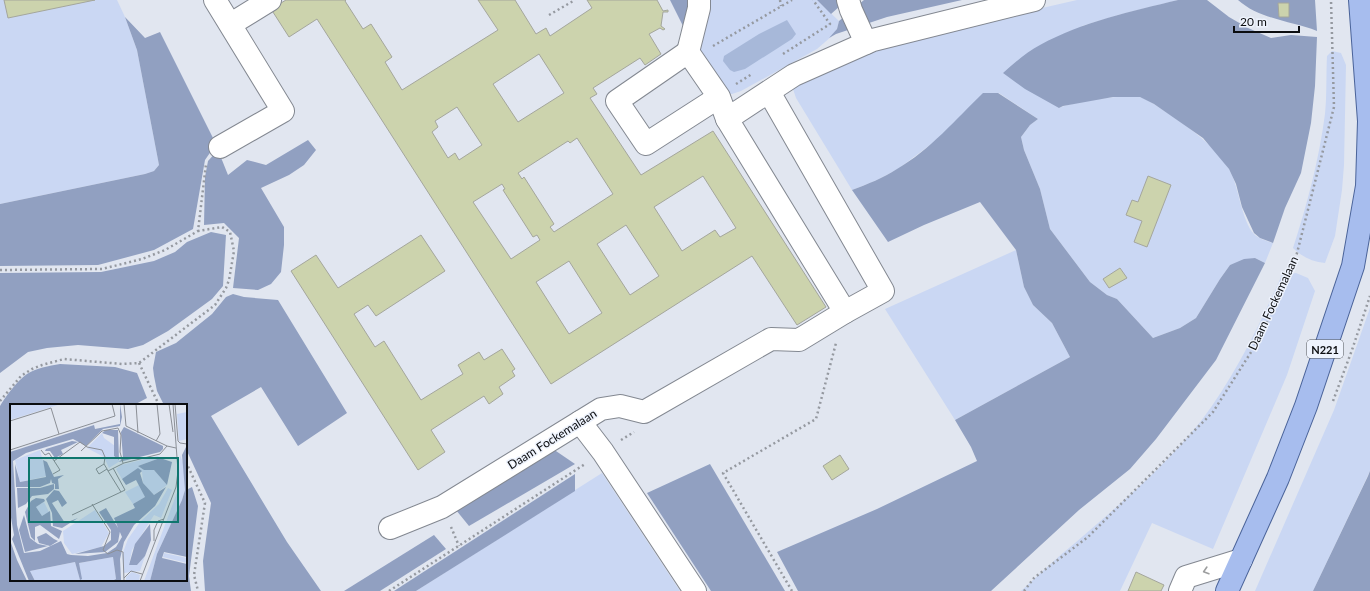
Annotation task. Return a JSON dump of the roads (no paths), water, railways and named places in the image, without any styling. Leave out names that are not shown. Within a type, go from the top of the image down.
[{"type":"main road","name":"N221","points":[[1227,591],[1278,478],[1306,406],[1354,266],[1367,186],[1369,121],[1360,0]]},
{"type":"lane","points":[[213,154],[283,111],[215,0]]},
{"type":"lane","points":[[231,24],[270,0]]},
{"type":"lane","points":[[699,0],[699,8],[688,52],[617,101],[646,144],[725,88]]},
{"type":"lane","points":[[848,0],[866,43]]},
{"type":"lane","points":[[727,119],[794,75],[873,40],[1034,0]]},
{"type":"lane","points":[[688,52],[725,88],[727,119],[845,312],[883,290],[769,92]]},
{"type":"lane","name":"Daam Fockemalaan","points":[[390,528],[442,507],[601,409],[620,406],[644,412],[771,339],[799,340],[845,312]]},
{"type":"lane","points":[[580,422],[603,452],[695,591]]},
{"type":"lane","points":[[1180,591],[1186,577],[1241,560]]}]
